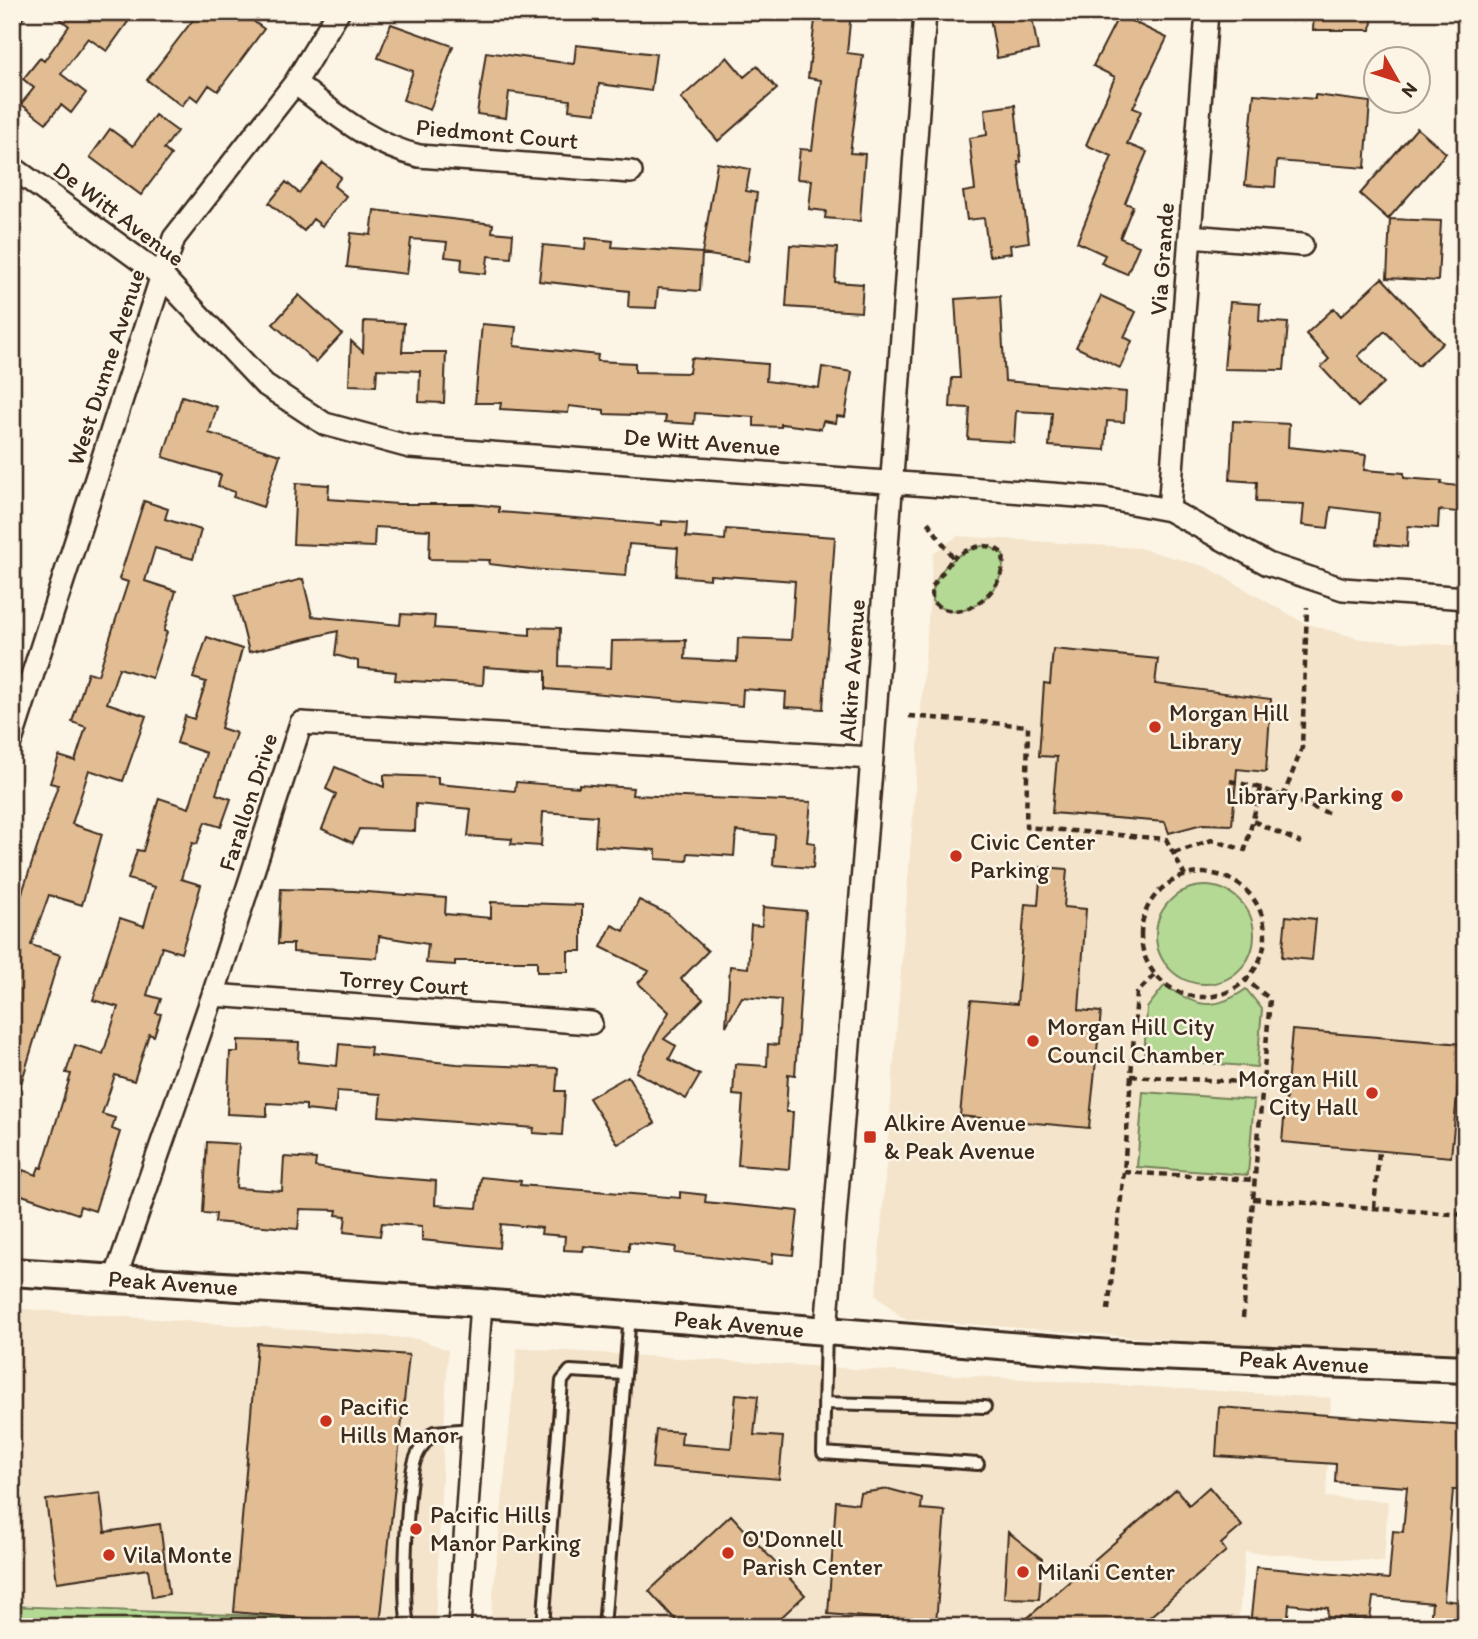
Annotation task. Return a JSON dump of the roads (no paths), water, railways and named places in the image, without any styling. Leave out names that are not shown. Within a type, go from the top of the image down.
[{"type":"street","name":"West Dunne Avenue","points":[[12,738],[174,238],[295,83],[338,12]]},
{"type":"street","name":"Alkire Avenue","points":[[826,1331],[872,758],[925,12]]},
{"type":"street","name":"Via Grande","points":[[1170,510],[1207,12]]},
{"type":"street","name":"Piedmont Court","points":[[295,83],[367,137],[392,149],[419,156],[631,172]]},
{"type":"street","name":"De Witt Avenue","points":[[16,175],[163,277],[264,384],[325,424],[410,447],[1105,498],[1170,510],[1268,564],[1343,589],[1466,598]]},
{"type":"street","points":[[1190,236],[1302,245]]},
{"type":"street","name":"Farallon Drive","points":[[115,1279],[213,995],[301,723],[872,758]]},
{"type":"street","name":"Torrey Court","points":[[213,995],[591,1023]]},
{"type":"street","name":"Peak Avenue","points":[[12,1272],[481,1303],[1110,1354],[1466,1369]]},
{"type":"street","points":[[458,1627],[481,1303]]},
{"type":"lane","points":[[604,1627],[630,1315]]},
{"type":"lane","points":[[826,1331],[823,1453],[978,1464]]},
{"type":"lane","points":[[543,1627],[562,1381],[570,1371],[625,1374]]},
{"type":"lane","points":[[824,1403],[985,1407]]},
{"type":"lane","points":[[409,1627],[404,1598],[414,1464],[424,1444],[434,1432],[472,1429]]},
{"type":"place","name":"Morgan Hill Library","points":[[1155,727]]},
{"type":"place","name":"Library Parking","points":[[1397,796]]},
{"type":"place","name":"Civic Center Parking","points":[[956,856]]},
{"type":"place","name":"Morgan Hill City Council Chamber","points":[[1033,1041]]},
{"type":"place","name":"Morgan Hill City Hall","points":[[1372,1093]]},
{"type":"place","name":"Alkire Avenue & Peak Avenue","points":[[870,1137]]},
{"type":"place","name":"Pacific Hills Manor","points":[[326,1421]]},
{"type":"place","name":"Pacific Hills Manor Parking","points":[[416,1529]]},
{"type":"place","name":"O'Donnell Parish Center","points":[[728,1553]]},
{"type":"place","name":"Vila Monte","points":[[109,1555]]},
{"type":"place","name":"Milani Center","points":[[1023,1572]]}]
